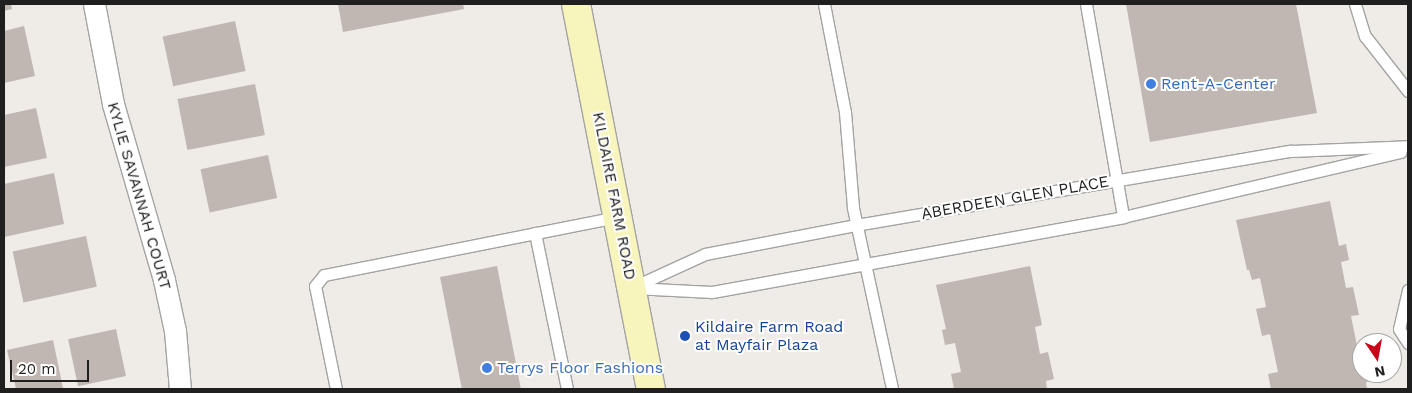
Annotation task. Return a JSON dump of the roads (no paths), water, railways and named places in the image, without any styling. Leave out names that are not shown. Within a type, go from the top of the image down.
[{"type":"main road","name":"KILDAIRE FARM ROAD","points":[[576,4],[651,389]]},
{"type":"street","name":"KYLIE SAVANNAH COURT","points":[[94,4],[113,104],[164,280],[175,331],[180,389]]},
{"type":"lane","points":[[824,4],[845,112],[856,226],[892,389]]},
{"type":"lane","points":[[1086,4],[1123,217]]},
{"type":"lane","points":[[1355,4],[1365,36],[1408,91]]},
{"type":"lane","points":[[631,288],[712,292],[1123,217],[1408,148]]},
{"type":"lane","name":"ABERDEEN GLEN PLACE","points":[[631,288],[706,254],[856,226],[1291,151],[1408,148]]},
{"type":"lane","points":[[336,389],[315,286],[324,275],[618,216]]},
{"type":"lane","points":[[535,233],[567,389]]},
{"type":"lane","points":[[1408,290],[1399,329],[1408,344]]},
{"type":"place","name":"Rent-A-Center","points":[[1151,84]]},
{"type":"place","name":"Kildaire Farm Road at Mayfair Plaza","points":[[685,336]]},
{"type":"place","name":"Terrys Floor Fashions","points":[[487,368]]}]
